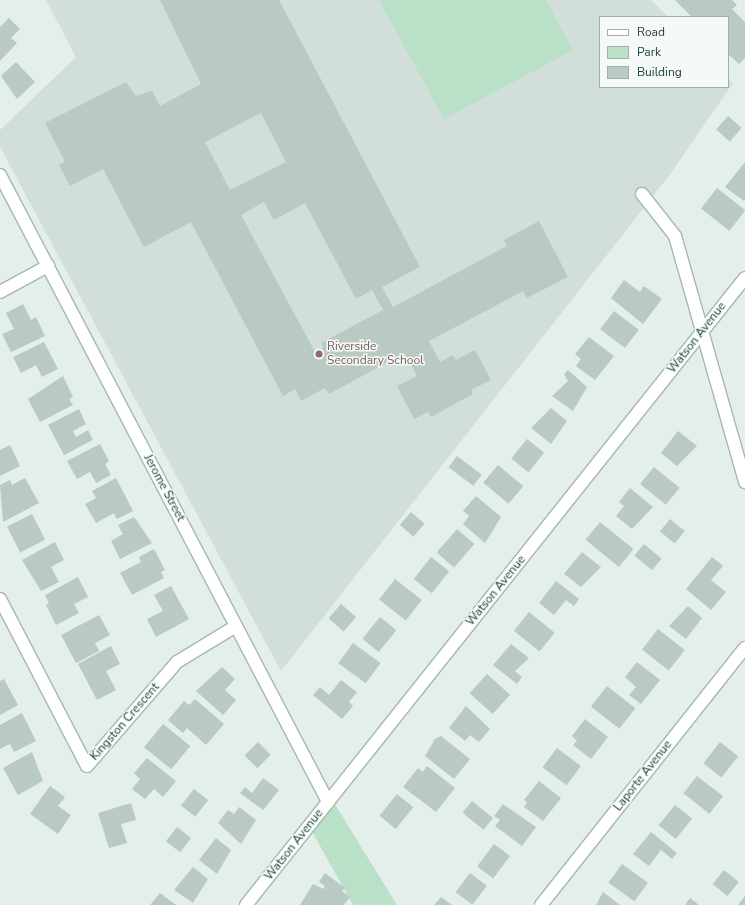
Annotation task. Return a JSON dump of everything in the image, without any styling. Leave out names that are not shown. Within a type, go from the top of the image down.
[{"type":"street","name":"Jerome Street","points":[[0,175],[328,802]]},
{"type":"street","points":[[642,194],[675,236],[704,330],[745,482]]},
{"type":"street","points":[[0,292],[48,266]]},
{"type":"street","name":"Watson Avenue","points":[[246,905],[745,278]]},
{"type":"street","name":"Kingston Crescent","points":[[0,599],[87,766],[177,662],[236,626]]},
{"type":"street","name":"Laporte Avenue","points":[[541,905],[745,648]]},
{"type":"shaded area","name":"Riverside Secondary School","points":[[46,0],[651,0],[667,16],[599,16],[599,88],[729,88],[729,79],[733,83],[671,173],[281,671],[0,147],[0,130],[76,57]]},
{"type":"green space","points":[[379,0],[546,0],[573,50],[444,119]]},
{"type":"green space","points":[[331,798],[397,905],[353,905],[309,826]]},
{"type":"building","points":[[160,0],[279,0],[420,267],[382,287],[393,307],[507,246],[504,240],[539,221],[568,277],[527,298],[523,291],[429,341],[440,362],[453,355],[456,360],[475,350],[491,380],[471,390],[473,394],[431,417],[428,412],[414,419],[397,386],[417,376],[405,353],[329,394],[325,388],[301,401],[295,389],[283,396],[191,222],[144,247],[103,169],[70,186],[59,165],[65,162],[45,123],[126,82],[136,96],[152,91],[160,106],[201,84]],"holes":[[[261,113],[286,162],[230,190],[205,142]],[[264,202],[274,220],[305,203],[356,299],[372,290],[383,310],[321,343],[324,347],[315,352],[241,215]]]},
{"type":"building","points":[[675,0],[732,0],[737,5],[732,9],[745,22],[745,58],[739,64],[729,55],[729,16],[691,16]]},
{"type":"building","points":[[9,18],[20,29],[11,38],[17,43],[0,61],[0,27]]},
{"type":"building","points":[[16,62],[35,82],[17,99],[1,76]]},
{"type":"building","points":[[728,116],[742,128],[730,141],[716,130]]},
{"type":"building","points":[[745,162],[745,199],[744,201],[725,187]]},
{"type":"building","points":[[717,188],[745,210],[729,231],[701,208]]},
{"type":"building","points":[[624,280],[640,292],[644,286],[662,299],[643,324],[611,298]]},
{"type":"building","points":[[23,304],[31,320],[36,317],[45,336],[11,352],[2,334],[14,329],[6,313]]},
{"type":"building","points":[[614,311],[639,330],[625,348],[600,329]]},
{"type":"building","points":[[589,337],[614,356],[595,380],[576,366],[581,359],[575,354]]},
{"type":"building","points":[[44,342],[58,369],[42,377],[36,365],[21,373],[13,357]]},
{"type":"building","points":[[568,370],[587,387],[573,411],[552,396],[568,381],[564,374]]},
{"type":"building","points":[[63,376],[73,397],[69,399],[73,405],[40,422],[28,399]]},
{"type":"building","points":[[551,408],[567,421],[551,444],[531,428]]},
{"type":"building","points":[[79,409],[86,424],[73,431],[76,437],[88,430],[93,440],[64,455],[48,425]]},
{"type":"building","points":[[678,431],[697,446],[677,466],[661,453]]},
{"type":"building","points":[[527,439],[544,453],[528,472],[511,458]]},
{"type":"building","points":[[100,444],[109,461],[105,464],[111,475],[96,483],[90,472],[77,479],[67,461]]},
{"type":"building","points":[[10,445],[20,466],[0,476],[0,450]]},
{"type":"building","points":[[457,456],[482,475],[473,486],[449,467]]},
{"type":"building","points":[[498,465],[523,486],[508,504],[483,483]]},
{"type":"building","points":[[654,467],[680,488],[666,505],[640,484]]},
{"type":"building","points":[[25,478],[39,503],[3,522],[0,485],[10,480],[12,485]]},
{"type":"building","points":[[116,478],[133,511],[117,519],[114,513],[96,523],[85,504],[96,498],[92,491]]},
{"type":"building","points":[[630,488],[653,507],[632,529],[616,516],[624,506],[619,502]]},
{"type":"building","points":[[476,496],[501,517],[485,543],[463,524],[469,516],[463,511]]},
{"type":"building","points":[[411,512],[425,524],[413,537],[400,525]]},
{"type":"building","points":[[32,514],[45,540],[20,553],[7,527]]},
{"type":"building","points":[[134,517],[152,543],[120,559],[111,541],[123,534],[118,525]]},
{"type":"building","points":[[670,519],[685,531],[675,543],[660,531]]},
{"type":"building","points":[[600,522],[633,549],[619,567],[586,540]]},
{"type":"building","points":[[457,529],[474,544],[454,567],[437,552]]},
{"type":"building","points":[[55,542],[64,560],[51,567],[59,582],[41,591],[22,560]]},
{"type":"building","points":[[644,544],[662,559],[652,570],[634,555]]},
{"type":"building","points":[[154,549],[165,570],[161,572],[164,578],[132,595],[120,573],[141,562],[139,557]]},
{"type":"building","points":[[582,552],[601,567],[581,587],[564,574]]},
{"type":"building","points":[[431,557],[449,571],[432,593],[414,579]]},
{"type":"building","points":[[712,557],[723,566],[711,580],[726,592],[711,610],[686,589]]},
{"type":"building","points":[[78,577],[88,597],[74,604],[79,613],[56,625],[46,605],[49,603],[45,595]]},
{"type":"building","points":[[395,579],[422,600],[406,620],[379,599]]},
{"type":"building","points":[[556,581],[579,599],[574,606],[566,600],[554,615],[539,603]]},
{"type":"building","points":[[171,586],[189,619],[156,637],[147,619],[163,611],[154,595]]},
{"type":"building","points":[[341,604],[356,617],[344,631],[329,618]]},
{"type":"building","points":[[688,606],[702,618],[686,639],[669,626]]},
{"type":"building","points":[[529,612],[555,633],[540,651],[514,631]]},
{"type":"building","points":[[99,615],[110,635],[95,643],[99,651],[76,663],[61,635]]},
{"type":"building","points":[[380,617],[396,630],[379,652],[362,639]]},
{"type":"building","points":[[658,629],[685,650],[669,670],[642,649]]},
{"type":"building","points":[[353,643],[381,663],[366,683],[338,663]]},
{"type":"building","points":[[511,644],[529,658],[515,671],[522,677],[517,684],[493,665]]},
{"type":"building","points":[[111,646],[120,664],[106,671],[116,690],[97,700],[78,664]]},
{"type":"building","points":[[637,662],[660,680],[641,704],[629,695],[636,687],[625,677]]},
{"type":"building","points":[[222,667],[235,679],[225,690],[236,700],[223,715],[196,691]]},
{"type":"building","points":[[487,674],[510,695],[493,714],[470,693]]},
{"type":"building","points":[[4,679],[18,705],[0,715],[0,681]]},
{"type":"building","points":[[341,680],[357,692],[349,702],[353,706],[342,719],[313,695],[320,687],[329,695]]},
{"type":"building","points":[[607,686],[635,708],[619,729],[591,706]]},
{"type":"building","points":[[195,699],[224,724],[206,745],[187,728],[183,733],[168,720],[184,701],[189,705]]},
{"type":"building","points":[[466,706],[490,729],[479,742],[470,735],[465,741],[449,728]]},
{"type":"building","points":[[22,713],[36,741],[14,752],[10,744],[0,749],[0,725]]},
{"type":"building","points":[[585,719],[608,737],[591,759],[573,745],[577,741],[572,736]]},
{"type":"building","points":[[163,724],[190,746],[171,769],[144,747]]},
{"type":"building","points":[[441,736],[470,759],[454,779],[425,756],[435,739]]},
{"type":"building","points":[[258,742],[271,755],[257,768],[245,755]]},
{"type":"building","points":[[720,742],[738,756],[722,777],[703,763]]},
{"type":"building","points":[[557,748],[581,766],[567,785],[543,767]]},
{"type":"building","points":[[32,752],[43,781],[18,795],[3,768]]},
{"type":"building","points":[[147,758],[176,781],[163,797],[154,789],[145,799],[132,789],[140,779],[134,773]]},
{"type":"building","points":[[427,766],[455,788],[436,812],[403,787],[418,768],[423,772]]},
{"type":"building","points":[[697,776],[723,796],[709,814],[683,793]]},
{"type":"building","points":[[263,778],[279,790],[263,810],[240,793],[245,787],[252,793]]},
{"type":"building","points":[[539,781],[561,798],[543,821],[524,807],[527,802],[524,800]]},
{"type":"building","points":[[50,786],[65,797],[58,806],[71,815],[58,834],[30,814]]},
{"type":"building","points":[[194,789],[208,800],[195,817],[181,806]]},
{"type":"building","points":[[397,794],[413,807],[396,829],[379,816]]},
{"type":"building","points":[[472,801],[493,818],[484,830],[463,813]]},
{"type":"building","points":[[131,803],[136,820],[121,824],[127,843],[109,848],[98,813]]},
{"type":"building","points":[[503,804],[536,827],[522,846],[495,826],[500,820],[494,816]]},
{"type":"building","points":[[675,805],[692,819],[676,839],[659,825]]},
{"type":"building","points":[[239,807],[256,820],[241,844],[218,823],[228,810],[234,814]]},
{"type":"building","points":[[177,827],[191,838],[180,852],[166,841]]},
{"type":"building","points":[[651,832],[677,853],[672,859],[661,850],[649,866],[633,854]]},
{"type":"building","points":[[216,838],[231,850],[217,874],[199,860]]},
{"type":"building","points":[[494,844],[510,856],[493,878],[477,866]]},
{"type":"building","points":[[622,864],[648,883],[634,901],[608,883]]},
{"type":"building","points":[[193,867],[208,879],[193,903],[174,890]]},
{"type":"building","points":[[724,870],[739,882],[727,896],[713,884]]},
{"type":"building","points":[[325,873],[345,888],[342,891],[350,897],[344,905],[300,905],[313,884],[323,889],[325,886],[319,882]]},
{"type":"building","points":[[470,873],[487,886],[472,905],[456,892]]},
{"type":"building","points":[[603,892],[620,905],[596,905]]},
{"type":"building","points":[[160,893],[176,905],[150,905]]},
{"type":"building","points":[[745,896],[745,905],[738,905]]},
{"type":"building","points":[[441,897],[452,905],[434,905]]},
{"type":"building","points":[[690,898],[699,905],[685,905]]},
{"type":"place","name":"Riverside Secondary School","points":[[319,354]]}]
